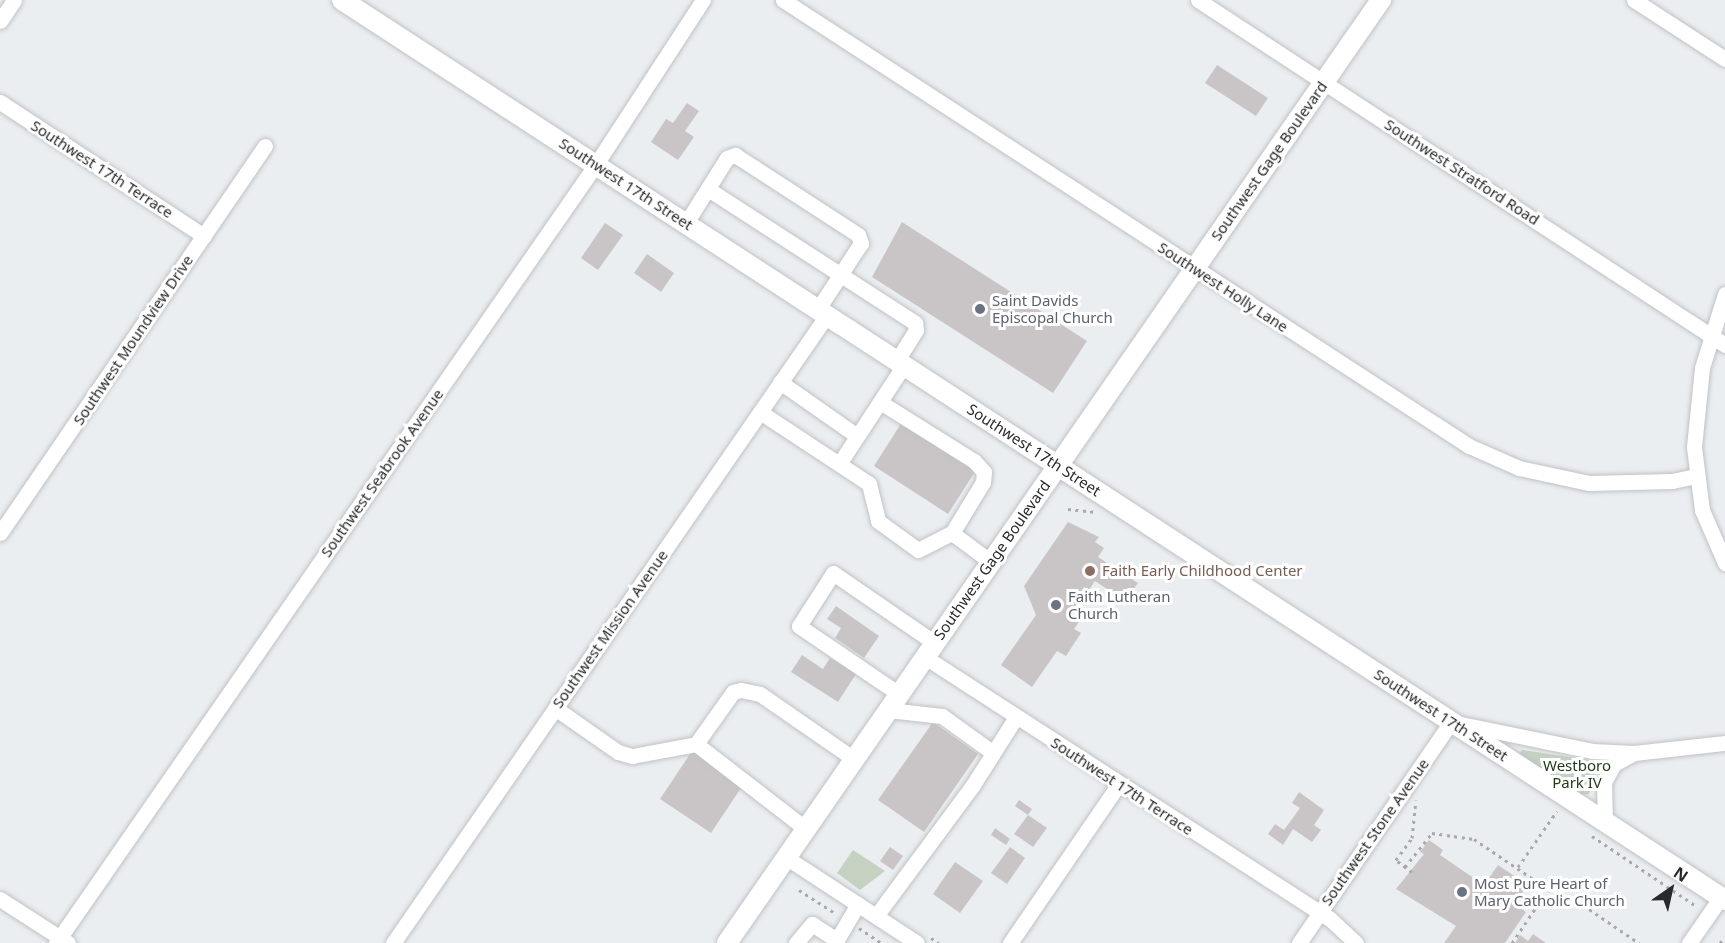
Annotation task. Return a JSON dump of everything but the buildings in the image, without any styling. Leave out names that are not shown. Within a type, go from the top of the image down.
[{"type":"main road","name":"Southwest 17th Street","points":[[342,0],[1451,722],[1598,829],[1723,899]]},
{"type":"main road","name":"Southwest Gage Boulevard","points":[[727,943],[1381,0]]},
{"type":"street","points":[[0,21],[14,0]]},
{"type":"street","name":"Southwest Seabrook Avenue","points":[[61,941],[596,164],[703,0]]},
{"type":"street","name":"Southwest Holly Lane","points":[[783,0],[1484,454],[1552,477],[1590,483],[1672,481],[1696,476]]},
{"type":"street","name":"Southwest Stratford Road","points":[[1198,0],[1725,345]]},
{"type":"street","points":[[1634,0],[1725,59]]},
{"type":"street","name":"Southwest 17th Terrace","points":[[0,102],[204,236]]},
{"type":"street","name":"Southwest Moundview Drive","points":[[0,533],[266,146]]},
{"type":"street","name":"Southwest Mission Avenue","points":[[393,943],[760,412],[822,312],[840,274],[861,243],[858,235],[735,155],[727,158],[708,189]]},
{"type":"street","points":[[686,223],[708,189],[915,323],[916,330],[880,402],[841,461]]},
{"type":"street","points":[[1725,294],[1711,336],[1695,407],[1696,476],[1702,510],[1725,563]]},
{"type":"street","points":[[780,382],[857,436]]},
{"type":"street","points":[[760,412],[841,461],[869,484],[878,521],[918,550],[952,532],[983,482],[981,466],[880,402]]},
{"type":"street","points":[[952,532],[990,562]]},
{"type":"street","name":"Southwest 17th Terrace","points":[[894,702],[798,626],[833,573],[1016,717],[1337,924],[1356,943]]},
{"type":"street","points":[[555,708],[618,752],[632,756],[696,744],[733,692],[741,690],[760,694],[854,759]]},
{"type":"street","points":[[894,702],[942,716],[992,752]]},
{"type":"street","points":[[876,916],[1016,717]]},
{"type":"street","points":[[1451,722],[1558,746],[1634,753],[1725,744]]},
{"type":"street","name":"Southwest Stone Avenue","points":[[1299,943],[1451,722]]},
{"type":"street","points":[[696,744],[806,829]]},
{"type":"street","points":[[1598,829],[1604,782],[1614,764],[1634,753]]},
{"type":"street","points":[[1010,943],[1119,784]]},
{"type":"street","points":[[787,858],[917,943]]},
{"type":"street","points":[[0,899],[61,941]]},
{"type":"street","points":[[1689,943],[1723,899]]},
{"type":"street","points":[[796,943],[812,924],[836,941],[858,904]]},
{"type":"path","points":[[1412,872],[1396,861],[1412,838],[1417,820],[1415,795]]},
{"type":"path","points":[[1548,803],[1566,815]]},
{"type":"path","points":[[1518,868],[1557,809]]},
{"type":"path","points":[[1598,829],[1709,915]]},
{"type":"path","points":[[1405,867],[1425,838],[1438,832],[1478,840],[1562,898],[1583,905],[1639,943]]},
{"type":"path","points":[[1512,943],[1539,903],[1538,882]]},
{"type":"path","points":[[1539,903],[1562,898]]},
{"type":"path","points":[[1720,943],[1725,937]]},
{"type":"green space","name":"Westboro Park IV","points":[[1522,750],[1596,761],[1599,765],[1589,794],[1582,795],[1519,754]]},
{"type":"green space","points":[[853,850],[885,871],[860,890],[837,873]]},
{"type":"place","name":"Saint Davids Episcopal Church","points":[[980,309]]},
{"type":"place","name":"Faith Early Childhood Center","points":[[1090,571]]},
{"type":"place","name":"Faith Lutheran Church","points":[[1056,605]]},
{"type":"place","name":"Most Pure Heart of Mary Catholic Church","points":[[1462,892]]}]
